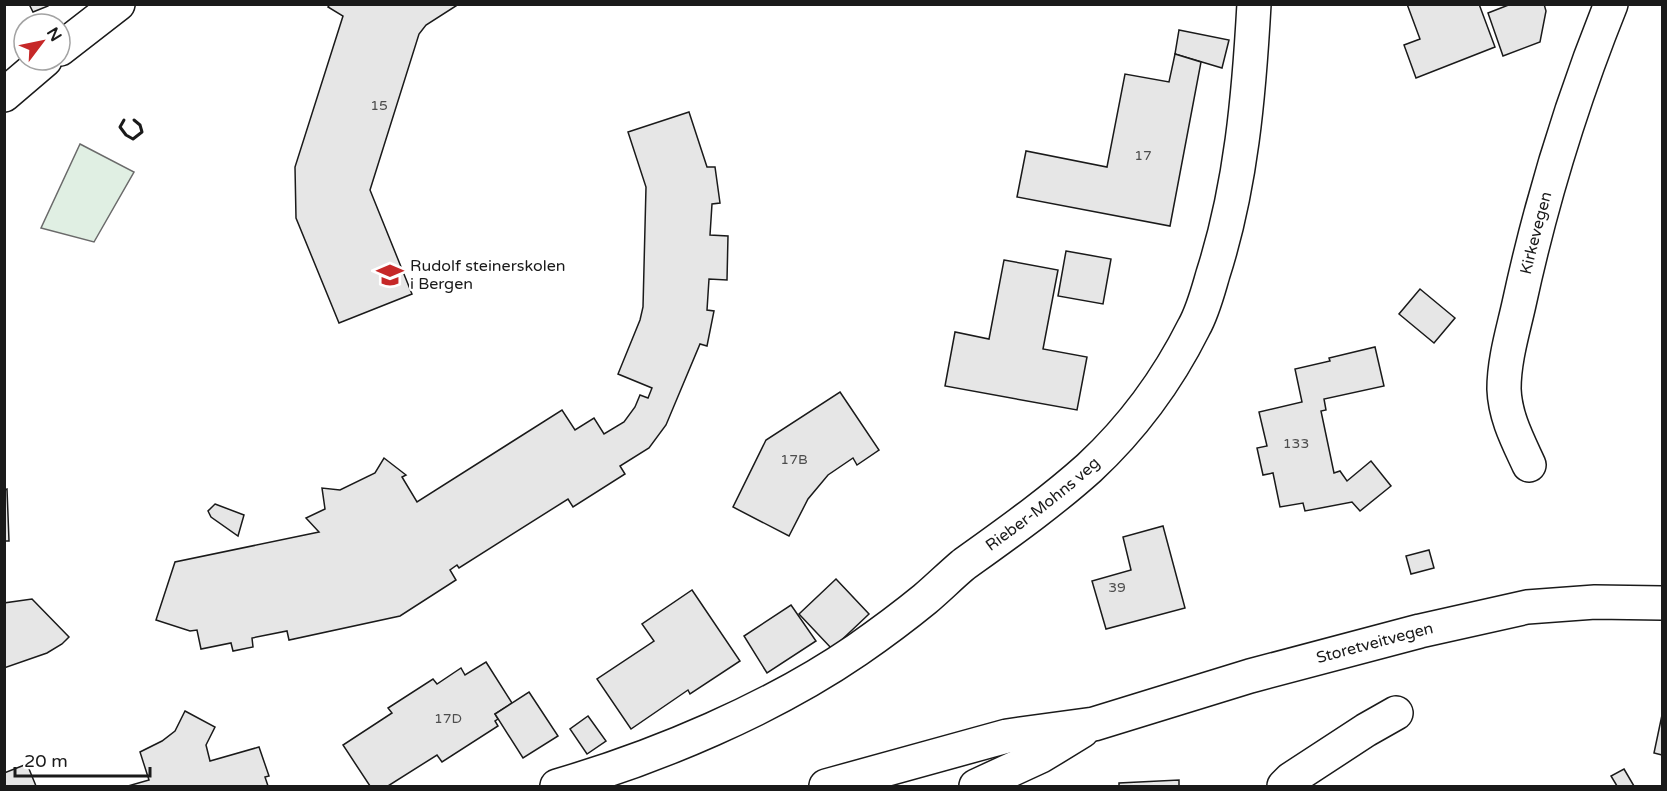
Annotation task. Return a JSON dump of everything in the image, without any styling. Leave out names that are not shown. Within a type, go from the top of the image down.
[{"type":"street","points":[[72,40],[118,4]]},
{"type":"street","name":"Rieber-Mohns veg","points":[[557,786],[654,753],[717,726],[778,697],[854,652],[888,628],[953,573],[1065,488],[1090,467],[1127,429],[1169,371],[1195,326],[1223,243],[1241,144],[1254,4]]},
{"type":"street","name":"Kirkevegen","points":[[1530,465],[1511,427],[1504,389],[1508,358],[1528,262],[1553,170],[1611,4]]},
{"type":"street","points":[[4,95],[31,72]]},
{"type":"street","name":"Storetveitvegen","points":[[826,786],[1007,736],[1094,724],[1250,676],[1420,631],[1517,609],[1595,602],[1662,603]]},
{"type":"street","points":[[1284,786],[1291,779],[1366,730],[1396,713]]},
{"type":"street","name":"Storetveitvegen","points":[[976,786],[1041,756],[1094,724]]},
{"type":"green space","points":[[80,144],[134,172],[94,242],[41,228]]},
{"type":"building","points":[[29,4],[48,4],[48,6],[33,12]]},
{"type":"building","points":[[330,4],[459,4],[426,25],[419,34],[370,190],[412,294],[339,323],[296,218],[295,167],[343,16],[328,7]]},
{"type":"building","points":[[1407,4],[1479,4],[1495,47],[1416,78],[1404,45],[1420,39]]},
{"type":"building","points":[[1511,4],[1544,4],[1546,11],[1540,42],[1503,56],[1488,13]]},
{"type":"building","points":[[1179,30],[1229,40],[1222,68],[1175,54]]},
{"type":"building","points":[[1175,54],[1201,62],[1170,226],[1017,197],[1026,151],[1107,167],[1125,74],[1169,82]]},
{"type":"building","points":[[689,112],[707,167],[715,167],[720,203],[712,204],[710,235],[728,236],[727,280],[709,279],[707,310],[714,311],[707,346],[700,344],[666,425],[649,448],[620,466],[625,474],[573,507],[568,499],[459,568],[457,565],[450,570],[456,580],[400,616],[289,640],[287,631],[252,638],[253,647],[233,651],[231,643],[201,649],[197,630],[190,631],[156,620],[175,562],[319,532],[306,518],[325,509],[322,488],[340,490],[375,473],[384,458],[406,475],[402,477],[417,502],[562,410],[575,430],[594,418],[604,434],[624,422],[635,407],[640,395],[648,398],[652,388],[618,374],[643,307],[646,187],[628,132]]},
{"type":"building","points":[[1066,251],[1111,259],[1103,304],[1058,296]]},
{"type":"building","points":[[1004,260],[1058,270],[1043,349],[1087,357],[1077,410],[945,386],[955,332],[989,339]]},
{"type":"building","points":[[1420,289],[1455,318],[1434,343],[1399,314]]},
{"type":"building","points":[[1375,347],[1384,386],[1324,399],[1326,410],[1321,411],[1334,473],[1340,471],[1347,481],[1371,461],[1391,486],[1360,511],[1352,502],[1305,511],[1303,503],[1280,507],[1273,473],[1263,475],[1257,448],[1267,446],[1259,412],[1302,402],[1295,369]]},
{"type":"building","points":[[840,392],[879,450],[857,465],[853,458],[828,475],[808,499],[789,536],[733,507],[766,440]]},
{"type":"building","points":[[7,489],[9,541],[4,541],[4,490]]},
{"type":"building","points":[[215,504],[244,515],[238,536],[211,517],[208,511]]},
{"type":"building","points":[[1163,526],[1185,608],[1106,629],[1092,581],[1131,570],[1123,537]]},
{"type":"building","points":[[1429,550],[1434,568],[1411,574],[1406,556]]},
{"type":"building","points":[[836,579],[869,614],[832,649],[799,614]]},
{"type":"building","points":[[692,590],[740,661],[690,694],[688,690],[631,729],[597,679],[654,641],[642,624]]},
{"type":"building","points":[[32,599],[69,637],[47,653],[4,668],[4,603]]},
{"type":"building","points":[[791,605],[816,641],[767,673],[744,636]]},
{"type":"building","points":[[486,662],[512,703],[495,714],[498,726],[442,762],[437,755],[388,786],[370,786],[343,745],[392,713],[388,708],[433,679],[437,684],[461,668],[465,675]]},
{"type":"building","points":[[529,692],[558,736],[523,758],[495,714]]},
{"type":"building","points":[[185,711],[215,727],[206,745],[210,761],[259,747],[269,776],[265,777],[268,786],[128,786],[149,780],[140,752],[162,741],[175,731]]},
{"type":"building","points":[[1662,715],[1662,755],[1654,753]]},
{"type":"building","points":[[588,716],[606,741],[587,754],[570,729]]},
{"type":"building","points":[[27,764],[36,786],[4,786],[4,773]]},
{"type":"building","points":[[1624,769],[1634,786],[1617,786],[1611,776]]},
{"type":"building","points":[[1179,780],[1179,786],[1119,786],[1119,783]]},
{"type":"wall","points":[[124,120],[120,127],[126,135],[133,139],[142,132],[140,125],[134,120]]},
{"type":"place","name":"Rudolf steinerskolen i Bergen","points":[[390,275]]}]
